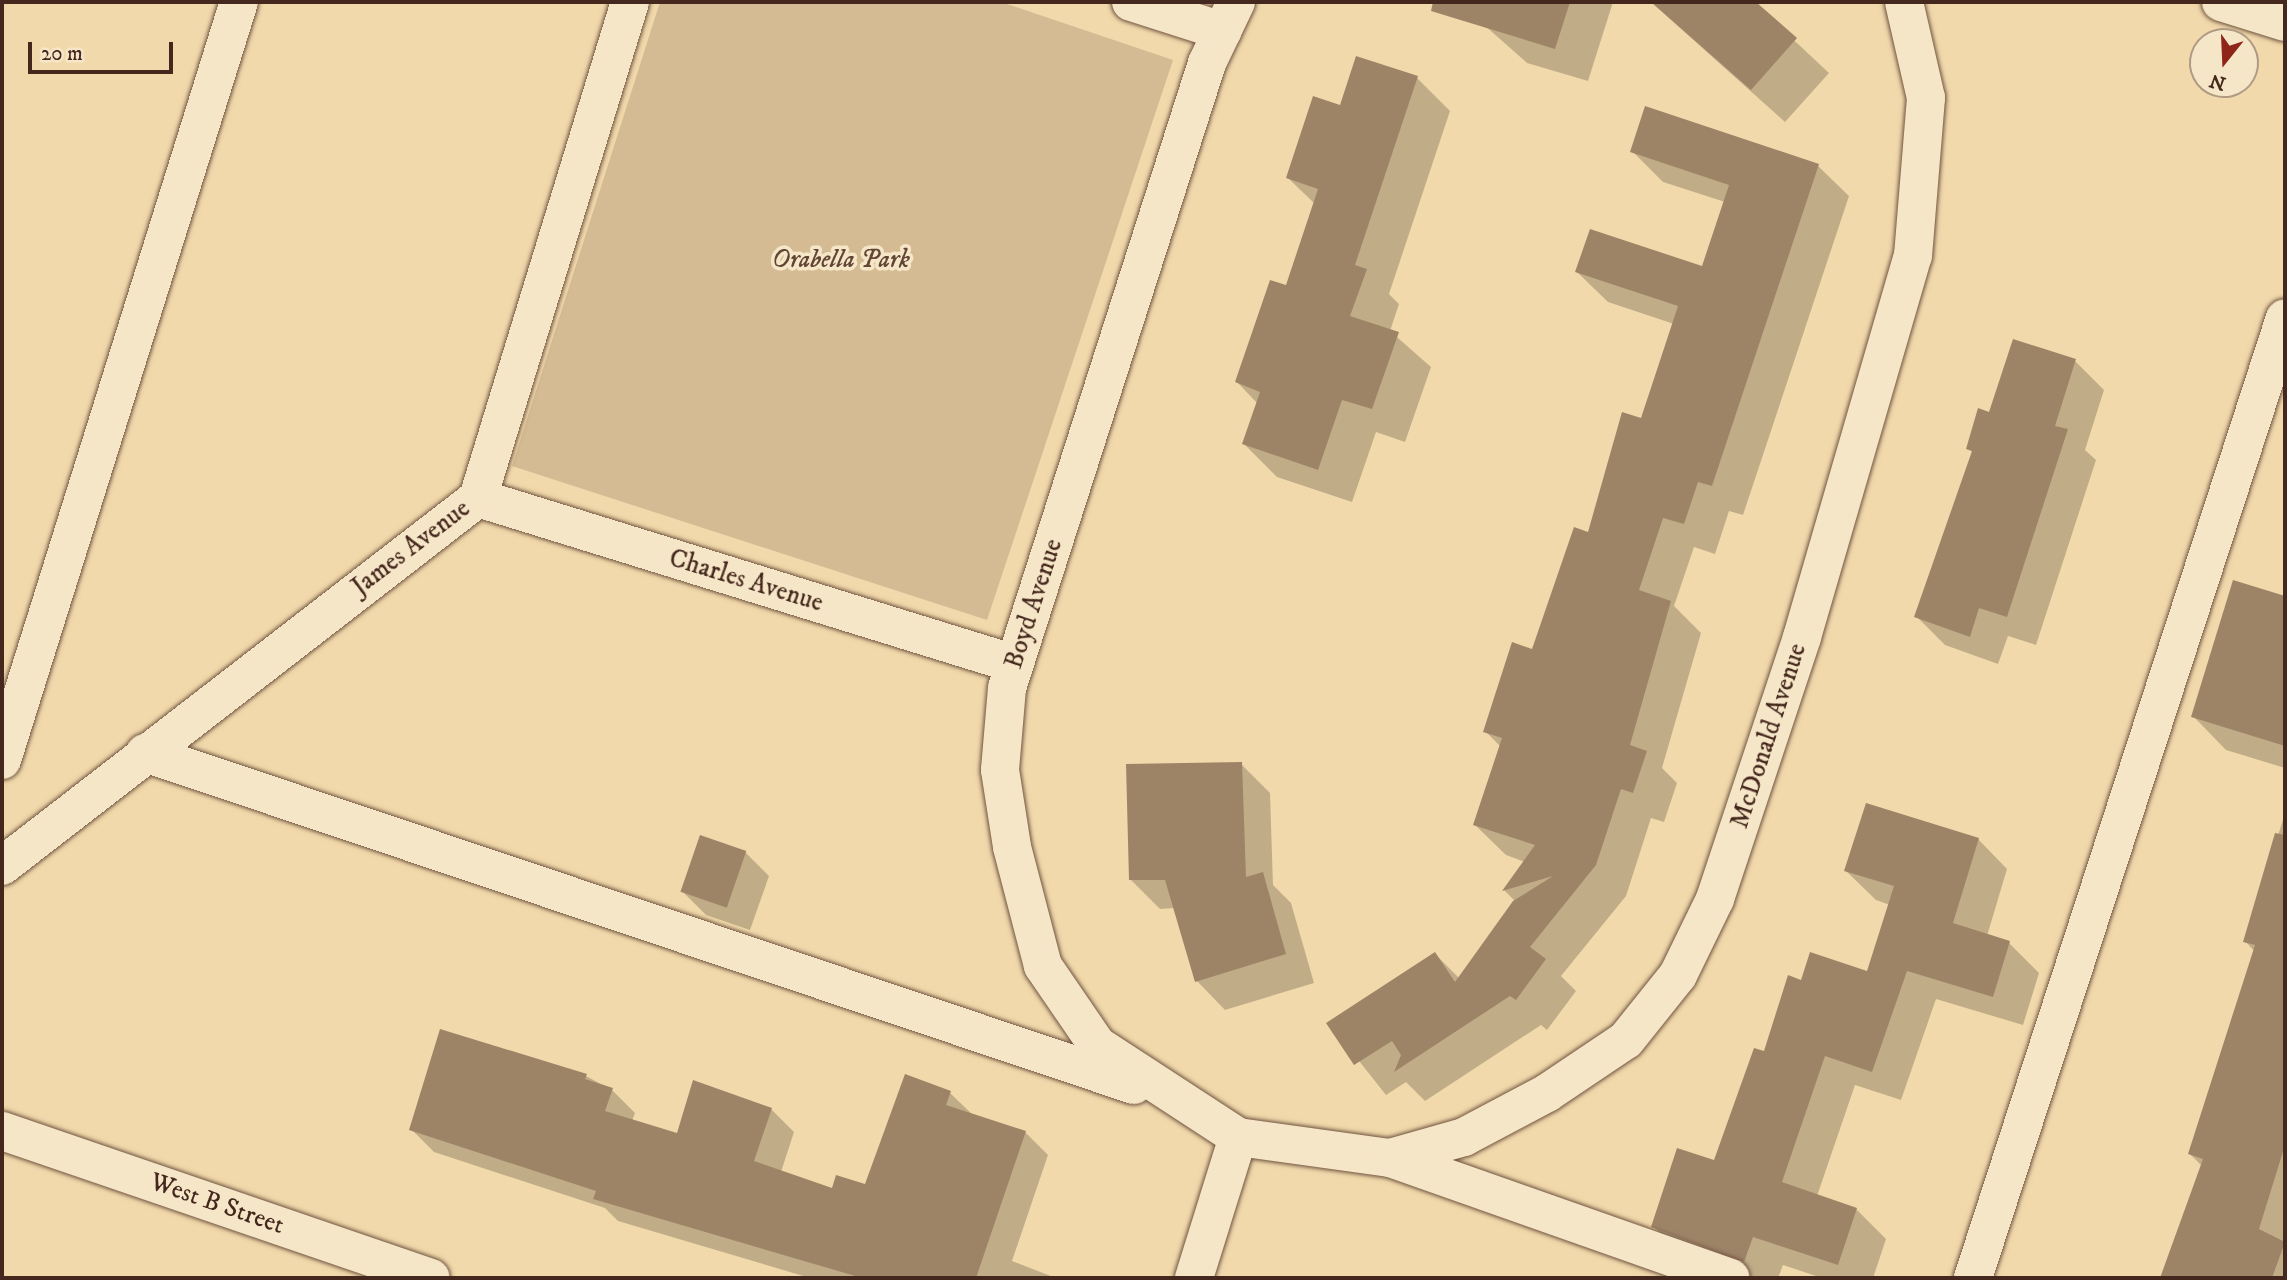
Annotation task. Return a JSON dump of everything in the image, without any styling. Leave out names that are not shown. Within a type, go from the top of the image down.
[{"type":"street","points":[[2,760],[239,2]]},
{"type":"street","name":"James Avenue","points":[[2,866],[478,498],[630,2]]},
{"type":"street","points":[[1131,2],[1229,16]]},
{"type":"street","name":"McDonald Avenue","points":[[1238,1137],[1390,1158],[1464,1137],[1547,1093],[1626,1040],[1678,975],[1715,899],[1802,637],[1913,256],[1926,98],[1904,2]]},
{"type":"street","points":[[2221,2],[2285,23]]},
{"type":"street","name":"Boyd Avenue","points":[[1229,16],[1015,664],[1000,770],[1012,847],[1043,966],[1097,1045],[1166,1095],[1238,1137]]},
{"type":"street","points":[[1973,1278],[2285,318]]},
{"type":"street","name":"Charles Avenue","points":[[478,498],[1015,664]]},
{"type":"street","points":[[145,753],[863,999],[1166,1095]]},
{"type":"street","name":"West B Street","points":[[2,1131],[431,1278]]},
{"type":"street","points":[[1194,1278],[1238,1137]]},
{"type":"street","points":[[1390,1158],[1730,1278]]},
{"type":"green space","name":"Orabella Park","points":[[660,2],[1001,2],[1173,60],[987,620],[512,466]]},
{"type":"building","points":[[1433,2],[1570,2],[1555,49],[1431,11]]},
{"type":"building","points":[[1651,2],[1756,2],[1797,38],[1751,90]]},
{"type":"building","points":[[1356,56],[1418,76],[1355,265],[1367,269],[1350,316],[1399,332],[1372,409],[1342,400],[1318,470],[1242,444],[1260,392],[1235,382],[1270,280],[1286,285],[1318,189],[1286,178],[1313,96],[1340,105]]},
{"type":"building","points":[[1645,106],[1819,164],[1712,486],[1698,482],[1684,524],[1663,518],[1639,590],[1671,601],[1630,745],[1647,751],[1633,793],[1621,789],[1596,865],[1530,947],[1546,959],[1516,1000],[1510,996],[1394,1072],[1401,1055],[1392,1041],[1354,1065],[1326,1023],[1435,952],[1455,982],[1513,901],[1553,876],[1502,891],[1535,845],[1473,825],[1502,738],[1483,732],[1512,642],[1532,649],[1574,527],[1588,532],[1622,412],[1641,418],[1678,306],[1575,272],[1590,229],[1702,266],[1729,185],[1630,152]]},
{"type":"building","points":[[2013,339],[2076,359],[2055,426],[2068,429],[2007,617],[1979,608],[1970,637],[1914,617],[1972,451],[1966,449],[1978,408],[1989,412]]},
{"type":"building","points":[[2233,580],[2285,596],[2285,746],[2191,717]]},
{"type":"building","points":[[1242,762],[1246,877],[1263,872],[1286,954],[1195,982],[1165,880],[1129,880],[1126,764]]},
{"type":"building","points":[[1866,803],[1979,838],[1953,923],[2010,941],[1993,997],[1907,971],[1872,1072],[1825,1056],[1782,1182],[1857,1208],[1838,1265],[1753,1237],[1744,1262],[1651,1227],[1677,1148],[1714,1160],[1754,1048],[1764,1051],[1788,975],[1801,980],[1810,952],[1867,971],[1894,886],[1844,871]]},
{"type":"building","points":[[2275,833],[2285,835],[2285,1145],[2259,1229],[2285,1242],[2272,1278],[2160,1278],[2203,1159],[2188,1154],[2255,945],[2243,942]]},
{"type":"building","points":[[700,835],[746,851],[727,908],[680,892]]},
{"type":"building","points":[[440,1029],[587,1074],[585,1079],[613,1088],[605,1111],[677,1133],[693,1080],[772,1108],[754,1161],[832,1188],[836,1175],[865,1184],[905,1074],[951,1091],[946,1105],[1026,1131],[976,1278],[862,1278],[593,1199],[596,1191],[409,1130]]}]
